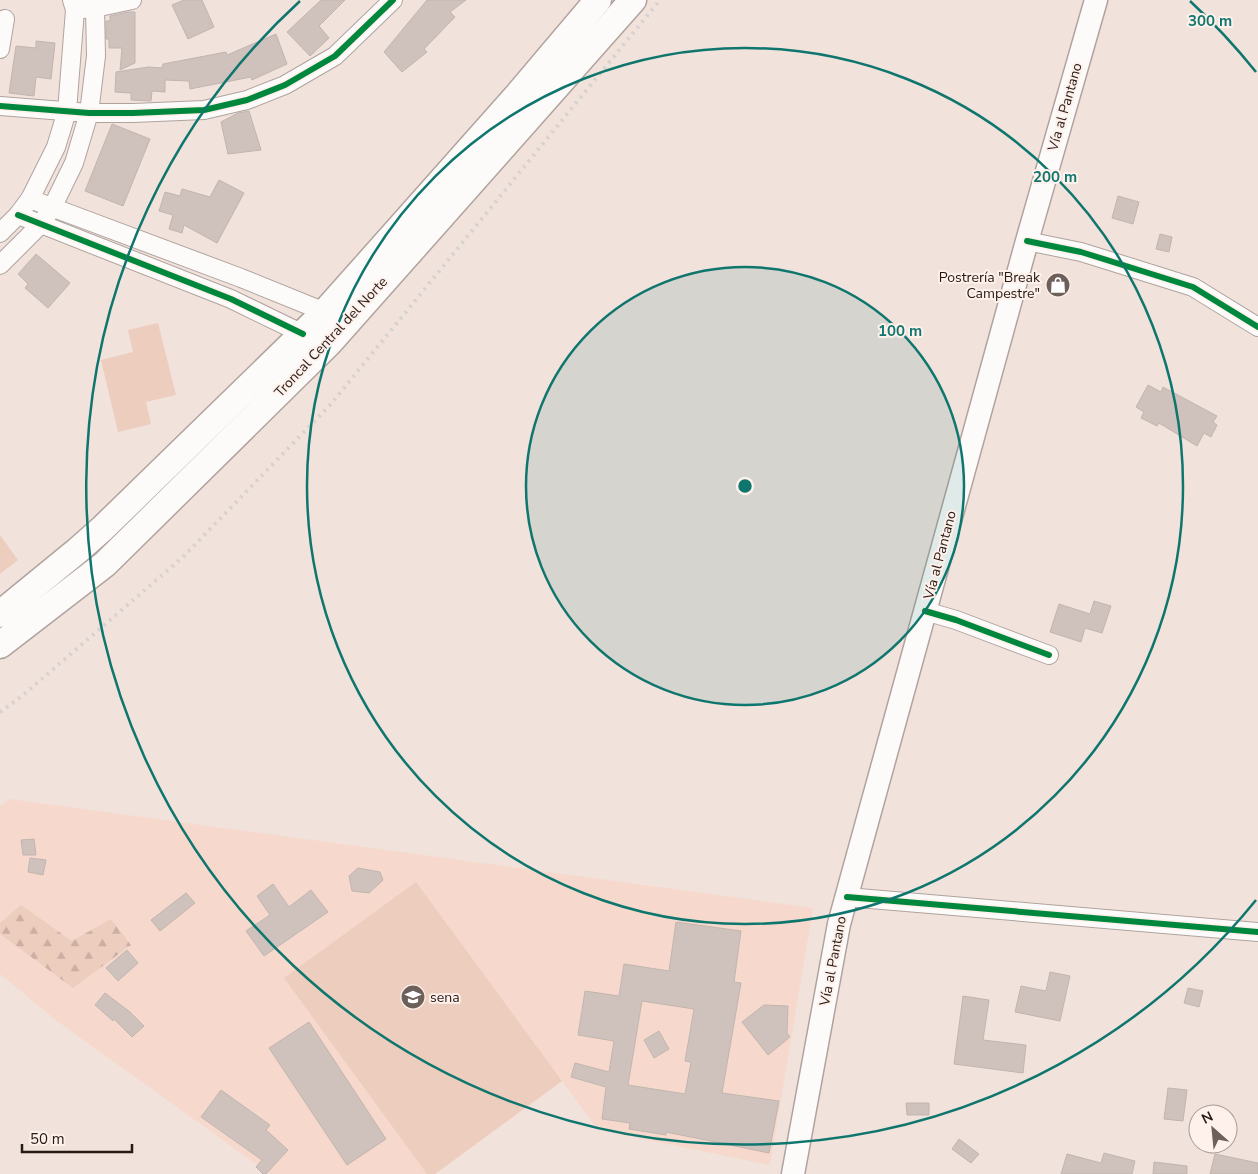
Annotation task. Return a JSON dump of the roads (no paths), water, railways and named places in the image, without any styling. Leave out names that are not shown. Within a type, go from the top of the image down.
[{"type":"highway","name":"Troncal Central del Norte","points":[[0,614],[103,528],[325,312],[516,97],[598,0]]},
{"type":"highway","name":"Troncal Central del Norte","points":[[0,645],[105,564],[330,342],[633,0]]},
{"type":"main road","name":"Vía al Pantano","points":[[793,1174],[839,924],[1027,241],[1096,0]]},
{"type":"street","points":[[0,233],[18,215],[30,199],[56,147],[67,110],[74,5],[132,0]]},
{"type":"street","points":[[0,106],[89,113],[133,113],[204,110],[247,100],[285,85],[335,56],[393,0]]},
{"type":"street","points":[[0,265],[40,225],[52,208],[74,163],[89,113],[96,56],[94,4]]},
{"type":"street","points":[[0,49],[4,18]]},
{"type":"street","points":[[30,199],[241,278],[325,312]]},
{"type":"street","points":[[18,215],[231,299],[303,334]]},
{"type":"street","points":[[1027,241],[1081,252],[1194,288],[1258,327]]},
{"type":"street","points":[[166,274],[175,253]]},
{"type":"street","points":[[925,611],[956,620],[1049,655]]},
{"type":"street","points":[[847,897],[1258,932]]},
{"type":"railway","points":[[0,712],[21,697],[183,557],[331,404],[660,0]]},
{"type":"place","name":"Postrería \"Break Campestre\"","points":[[1058,285]]},
{"type":"place","name":"sena","points":[[413,997]]}]
